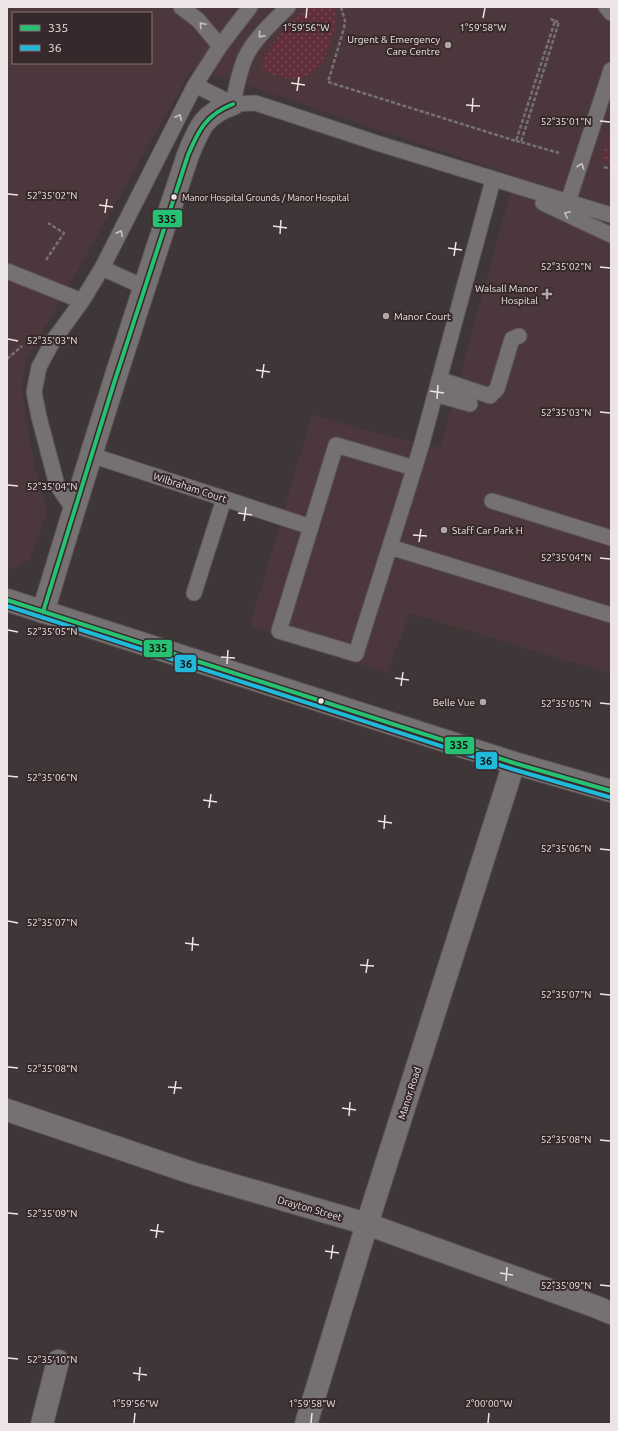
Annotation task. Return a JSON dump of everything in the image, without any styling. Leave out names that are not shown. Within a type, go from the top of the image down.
[{"type":"street","points":[[43,612],[91,454],[185,162],[195,137],[208,116],[233,104]]},
{"type":"street","points":[[7,600],[514,763],[611,791]]},
{"type":"street","name":"Manor Road","points":[[306,1424],[367,1224],[514,763]]},
{"type":"street","name":"Drayton Street","points":[[7,1110],[192,1173],[367,1224],[594,1306],[611,1314]]},
{"type":"street","points":[[42,1424],[58,1361]]},
{"type":"lane","points":[[181,7],[198,20],[220,46]]},
{"type":"lane","points":[[74,510],[57,486],[38,417],[34,392],[39,368],[53,341],[82,301],[102,268],[195,85],[220,46],[250,7]]},
{"type":"lane","points":[[233,104],[240,72],[246,57],[261,35],[288,7]]},
{"type":"lane","points":[[606,7],[611,13]]},
{"type":"lane","points":[[568,202],[611,70]]},
{"type":"lane","points":[[195,85],[233,104],[255,103],[493,180],[611,215]]},
{"type":"lane","points":[[493,180],[608,231]]},
{"type":"lane","points":[[414,468],[336,445],[279,631],[356,654],[414,468],[493,180]]},
{"type":"lane","points":[[102,268],[144,287]]},
{"type":"lane","points":[[7,271],[82,301]]},
{"type":"lane","points":[[439,379],[490,396],[497,389],[512,339],[519,336]]},
{"type":"lane","points":[[435,394],[470,404]]},
{"type":"lane","name":"Wilbraham Court","points":[[91,454],[311,527]]},
{"type":"lane","points":[[194,593],[224,499]]},
{"type":"lane","points":[[492,501],[611,538]]},
{"type":"lane","points":[[390,547],[611,615]]},
{"type":"path","points":[[341,7],[345,21],[344,28],[328,82],[521,142],[559,22],[549,18]]},
{"type":"path","points":[[516,140],[555,21]]},
{"type":"shaded area","name":"Walsall Manor Hospital","points":[[7,7],[611,7],[611,674],[410,613],[387,673],[250,626],[312,415],[398,439],[440,448],[515,176],[193,67],[27,359],[24,368],[22,387],[32,456],[47,513],[30,559],[7,570]]},
{"type":"shaded area","points":[[308,7],[333,7],[336,15],[334,31],[318,68],[308,76],[296,79],[281,77],[262,71],[264,61],[273,44],[286,28]]},
{"type":"shaded area","points":[[611,129],[611,164],[601,160]]},
{"type":"transit line","name":"335","points":[[43,612],[114,383],[188,155],[204,124],[216,113],[233,104]]},
{"type":"transit line","name":"335","points":[[7,600],[514,763],[611,791]]},
{"type":"transit line","name":"36","points":[[7,606],[512,769],[609,797]]},
{"type":"place","name":"Urgent & Emergency Care Centre","points":[[448,45]]},
{"type":"place","name":"Manor Hospital Grounds / Manor Hospital","points":[[174,197]]},
{"type":"place","name":"Walsall Manor Hospital","points":[[547,294]]},
{"type":"place","name":"Manor Court","points":[[386,316]]},
{"type":"place","name":"Staff Car Park H","points":[[444,530]]},
{"type":"place","name":"Belle Vue","points":[[483,702]]}]
